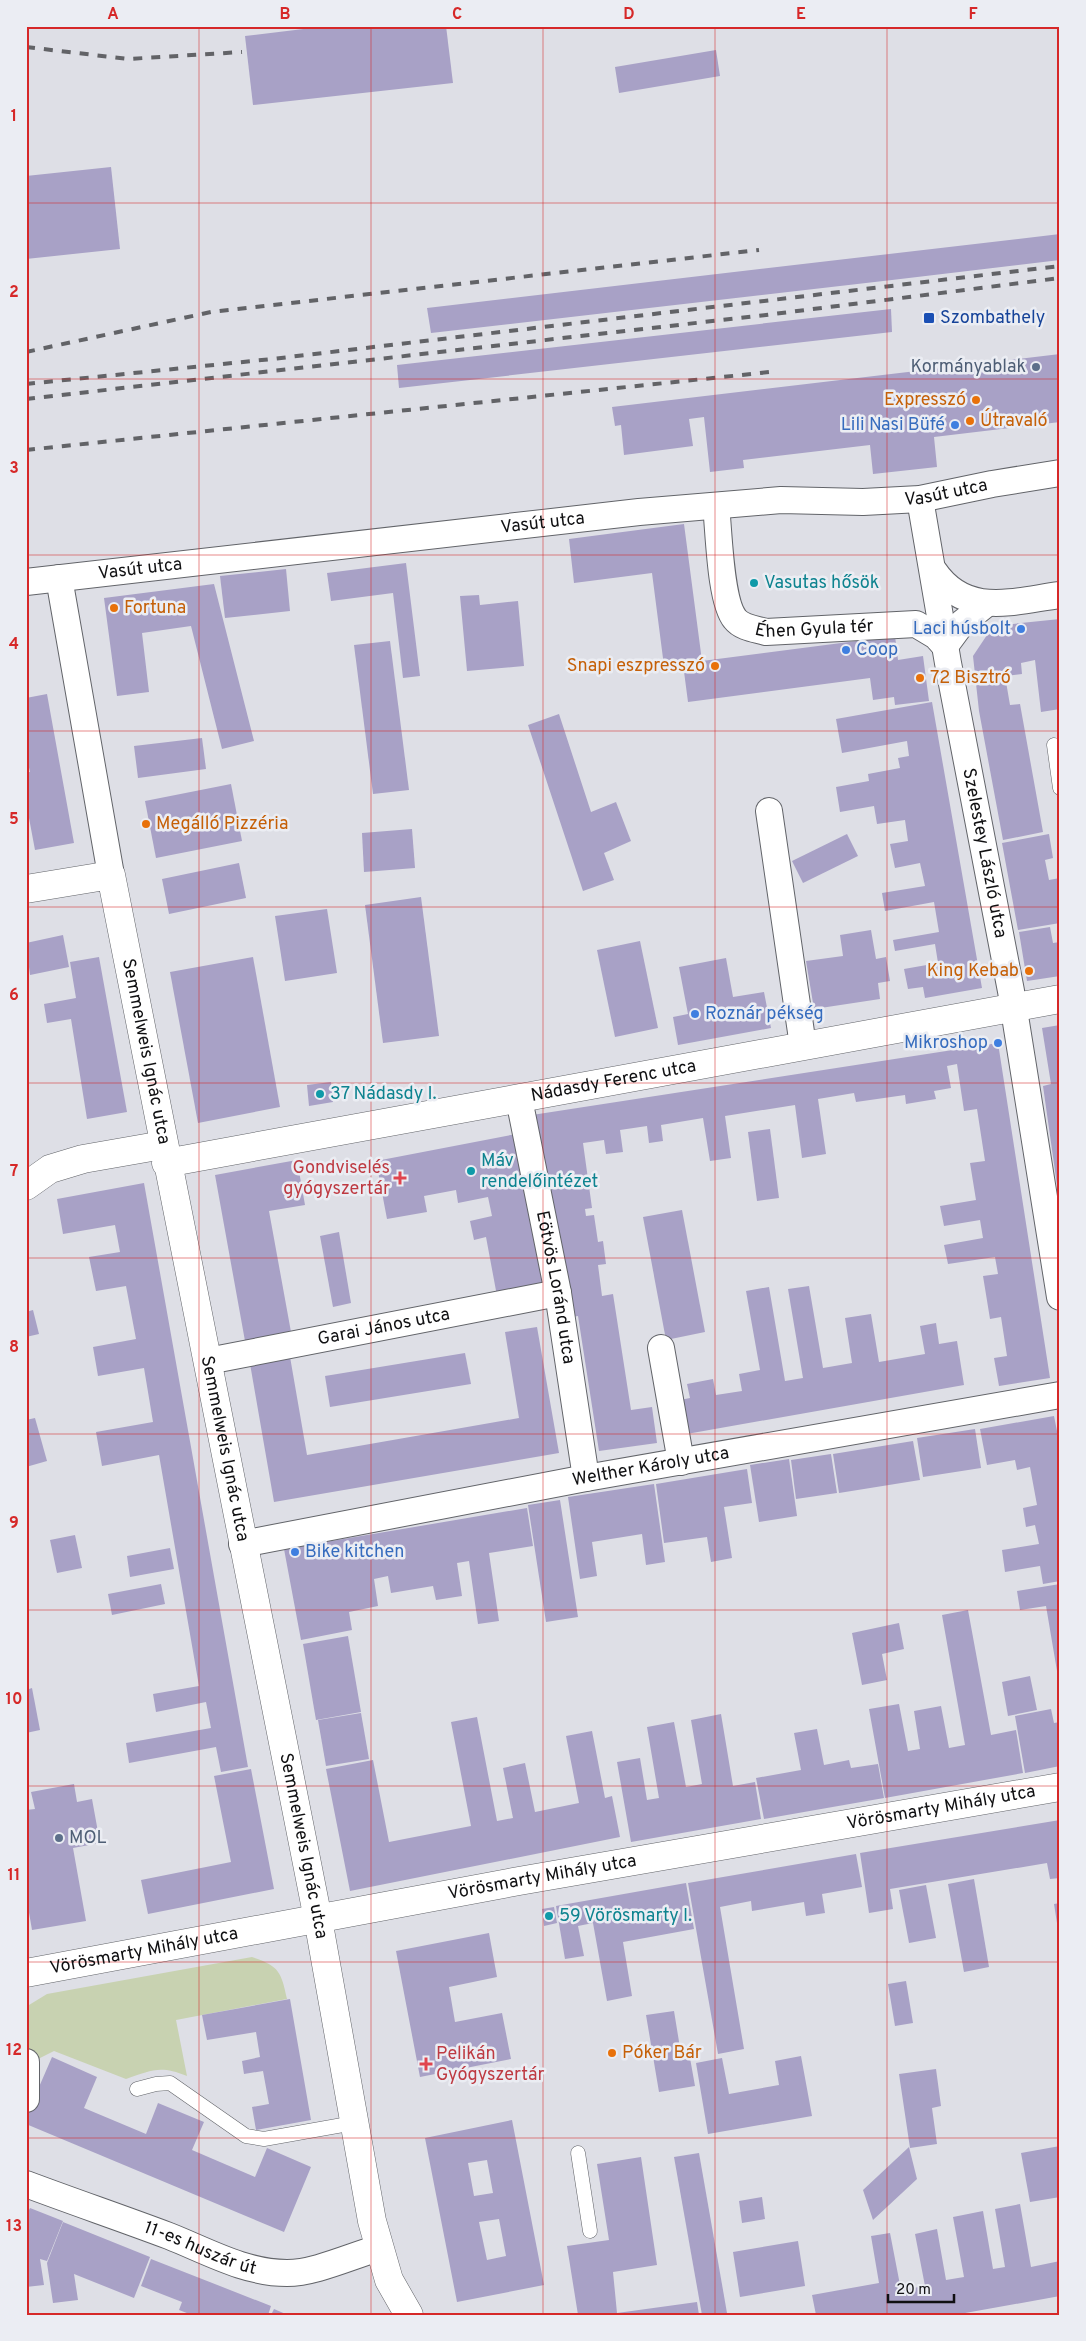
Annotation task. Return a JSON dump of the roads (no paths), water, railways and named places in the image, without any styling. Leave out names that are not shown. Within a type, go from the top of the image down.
[{"type":"street","name":"Vasút utca","points":[[26,582],[639,512],[810,499],[863,502],[920,499],[992,484],[1060,474]]},
{"type":"street","name":"Szelestey László utca","points":[[920,499],[934,571],[945,646],[1014,1007],[1060,1297]]},
{"type":"street","name":"Éhen Gyula tér","points":[[716,506],[726,602],[735,619],[747,627],[766,632],[916,624],[936,636],[945,646]]},
{"type":"street","points":[[934,571],[950,589],[986,604],[1060,595]]},
{"type":"street","name":"Semmelweis Ignác utca","points":[[59,578],[111,876],[165,1154],[208,1361],[242,1544],[318,1919],[354,2123],[379,2248],[389,2280],[409,2315]]},
{"type":"street","points":[[945,646],[962,623],[986,604]]},
{"type":"street","points":[[769,811],[803,1046]]},
{"type":"street","points":[[26,889],[111,876]]},
{"type":"street","name":"Nádasdy Ferenc utca","points":[[26,1186],[50,1169],[83,1159],[165,1154],[519,1099],[1060,998]]},
{"type":"street","name":"Eötvös Loránd utca","points":[[519,1099],[558,1293],[586,1478]]},
{"type":"street","name":"Garai János utca","points":[[208,1361],[558,1293]]},
{"type":"street","points":[[661,1348],[681,1462]]},
{"type":"street","name":"Welther Károly utca","points":[[242,1544],[586,1478],[1060,1395]]},
{"type":"street","name":"Vörösmarty Mihály utca","points":[[26,1973],[518,1881],[1060,1787]]},
{"type":"street","points":[[26,2062],[26,2099]]},
{"type":"street","name":"11-es huszár út","points":[[26,2184],[170,2237],[227,2261],[275,2272],[289,2273],[311,2269],[379,2248]]},
{"type":"lane","points":[[1054,745],[1060,788]]},
{"type":"lane","points":[[136,2088],[170,2083],[246,2136],[254,2138],[264,2139],[354,2123]]},
{"type":"lane","points":[[578,2153],[590,2231]]},
{"type":"railway","points":[[26,47],[128,59],[242,52]]},
{"type":"railway","points":[[26,352],[211,312],[759,250]]},
{"type":"railway","points":[[26,384],[272,359],[1060,266]]},
{"type":"railway","points":[[26,399],[766,315],[1060,278]]},
{"type":"railway","points":[[26,450],[770,372]]},
{"type":"place","name":"Szombathely","points":[[929,318]]},
{"type":"place","name":"Kormányablak","points":[[1036,367]]},
{"type":"place","name":"Expresszó","points":[[976,400]]},
{"type":"place","name":"Útravaló","points":[[970,421]]},
{"type":"place","name":"Lili Nasi Büfé","points":[[955,425]]},
{"type":"place","name":"Vasutas hősök","points":[[754,583]]},
{"type":"place","name":"Fortuna","points":[[114,608]]},
{"type":"place","name":"Laci húsbolt","points":[[1021,629]]},
{"type":"place","name":"Coop","points":[[846,650]]},
{"type":"place","name":"Snapi eszpresszó","points":[[715,666]]},
{"type":"place","name":"72 Bisztró","points":[[920,678]]},
{"type":"place","name":"Megálló Pizzéria","points":[[146,824]]},
{"type":"place","name":"King Kebab","points":[[1029,971]]},
{"type":"place","name":"Roznár pékség","points":[[695,1014]]},
{"type":"place","name":"Mikroshop","points":[[998,1043]]},
{"type":"place","name":"37 Nádasdy I.","points":[[320,1094]]},
{"type":"place","name":"Máv rendelőintézet","points":[[471,1171]]},
{"type":"place","name":"Gondviselés gyógyszertár","points":[[400,1178]]},
{"type":"place","name":"Bike kitchen","points":[[295,1552]]},
{"type":"place","name":"MOL","points":[[59,1838]]},
{"type":"place","name":"59 Vörösmarty I.","points":[[549,1916]]},
{"type":"place","name":"Póker Bár","points":[[612,2053]]},
{"type":"place","name":"Pelikán Gyógyszertár","points":[[426,2064]]}]
